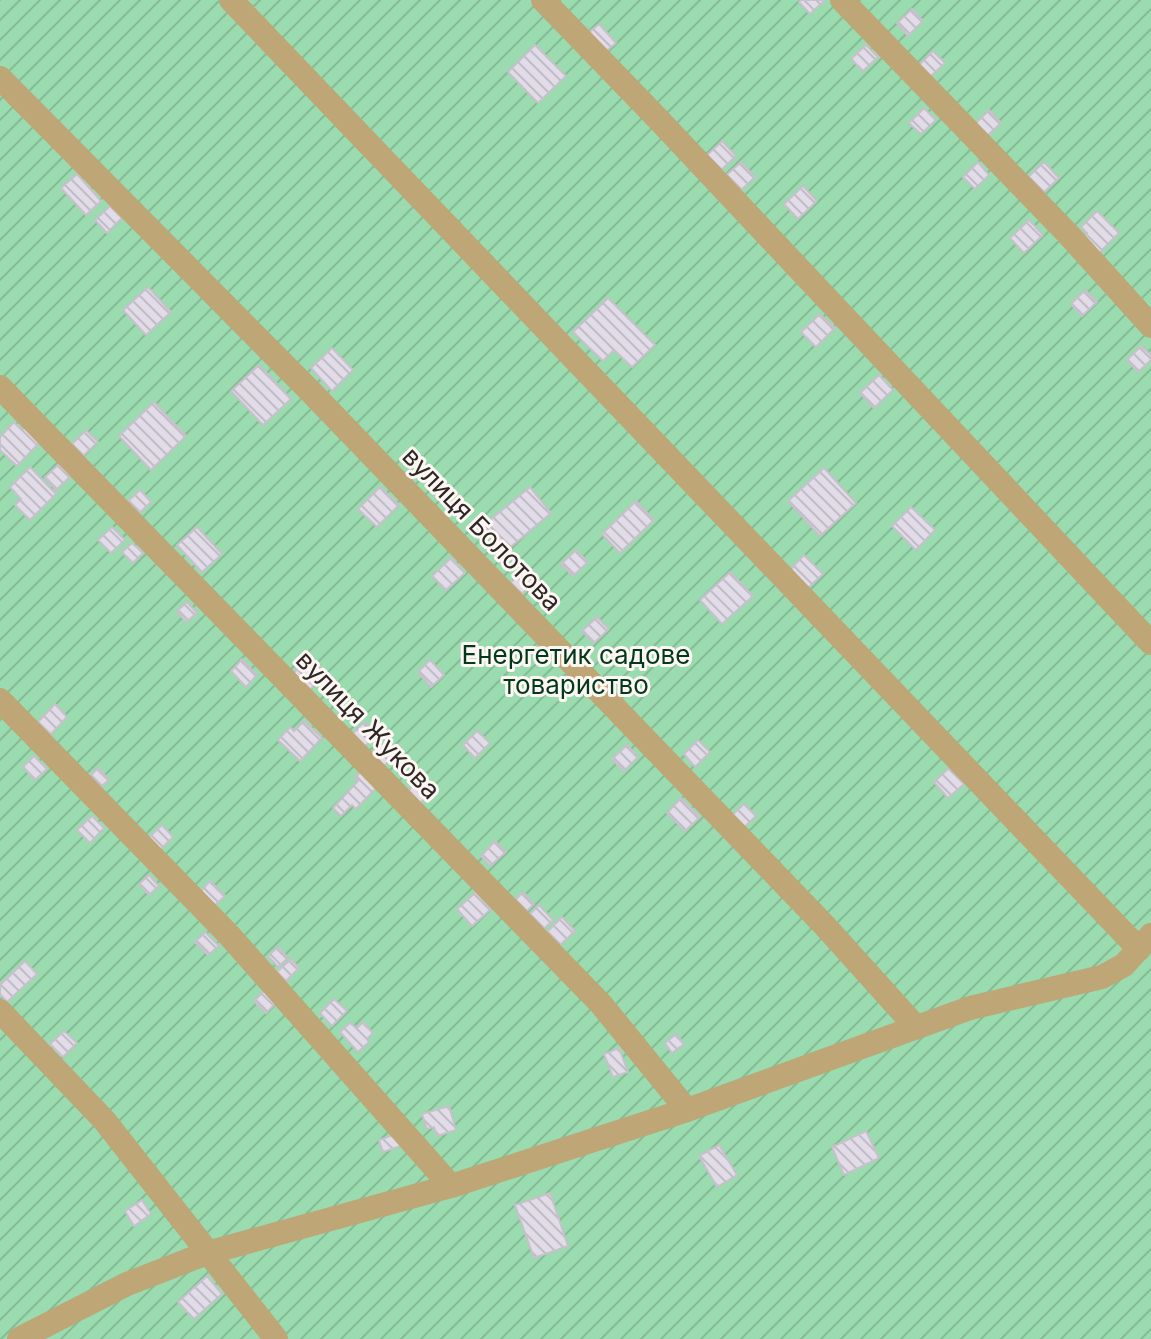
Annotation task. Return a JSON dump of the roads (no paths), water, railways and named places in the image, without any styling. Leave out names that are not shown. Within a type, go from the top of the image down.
[{"type":"lane","points":[[19,1339],[127,1284],[207,1253],[451,1186],[687,1110],[970,1008],[1102,977],[1124,965],[1145,942],[231,0]]},
{"type":"lane","points":[[543,0],[1151,643]]},
{"type":"lane","points":[[842,0],[1068,234],[1151,326]]},
{"type":"lane","name":"вулиця Болотова","points":[[0,78],[311,392],[825,926],[916,1027]]},
{"type":"lane","name":"вулиця Жукова","points":[[0,387],[601,1004],[687,1110]]},
{"type":"lane","points":[[0,700],[229,935],[451,1186]]},
{"type":"lane","points":[[0,1011],[104,1120],[276,1339]]},
{"type":"park label","name":"Енергетик садове товариство","points":[[576,670]]}]
